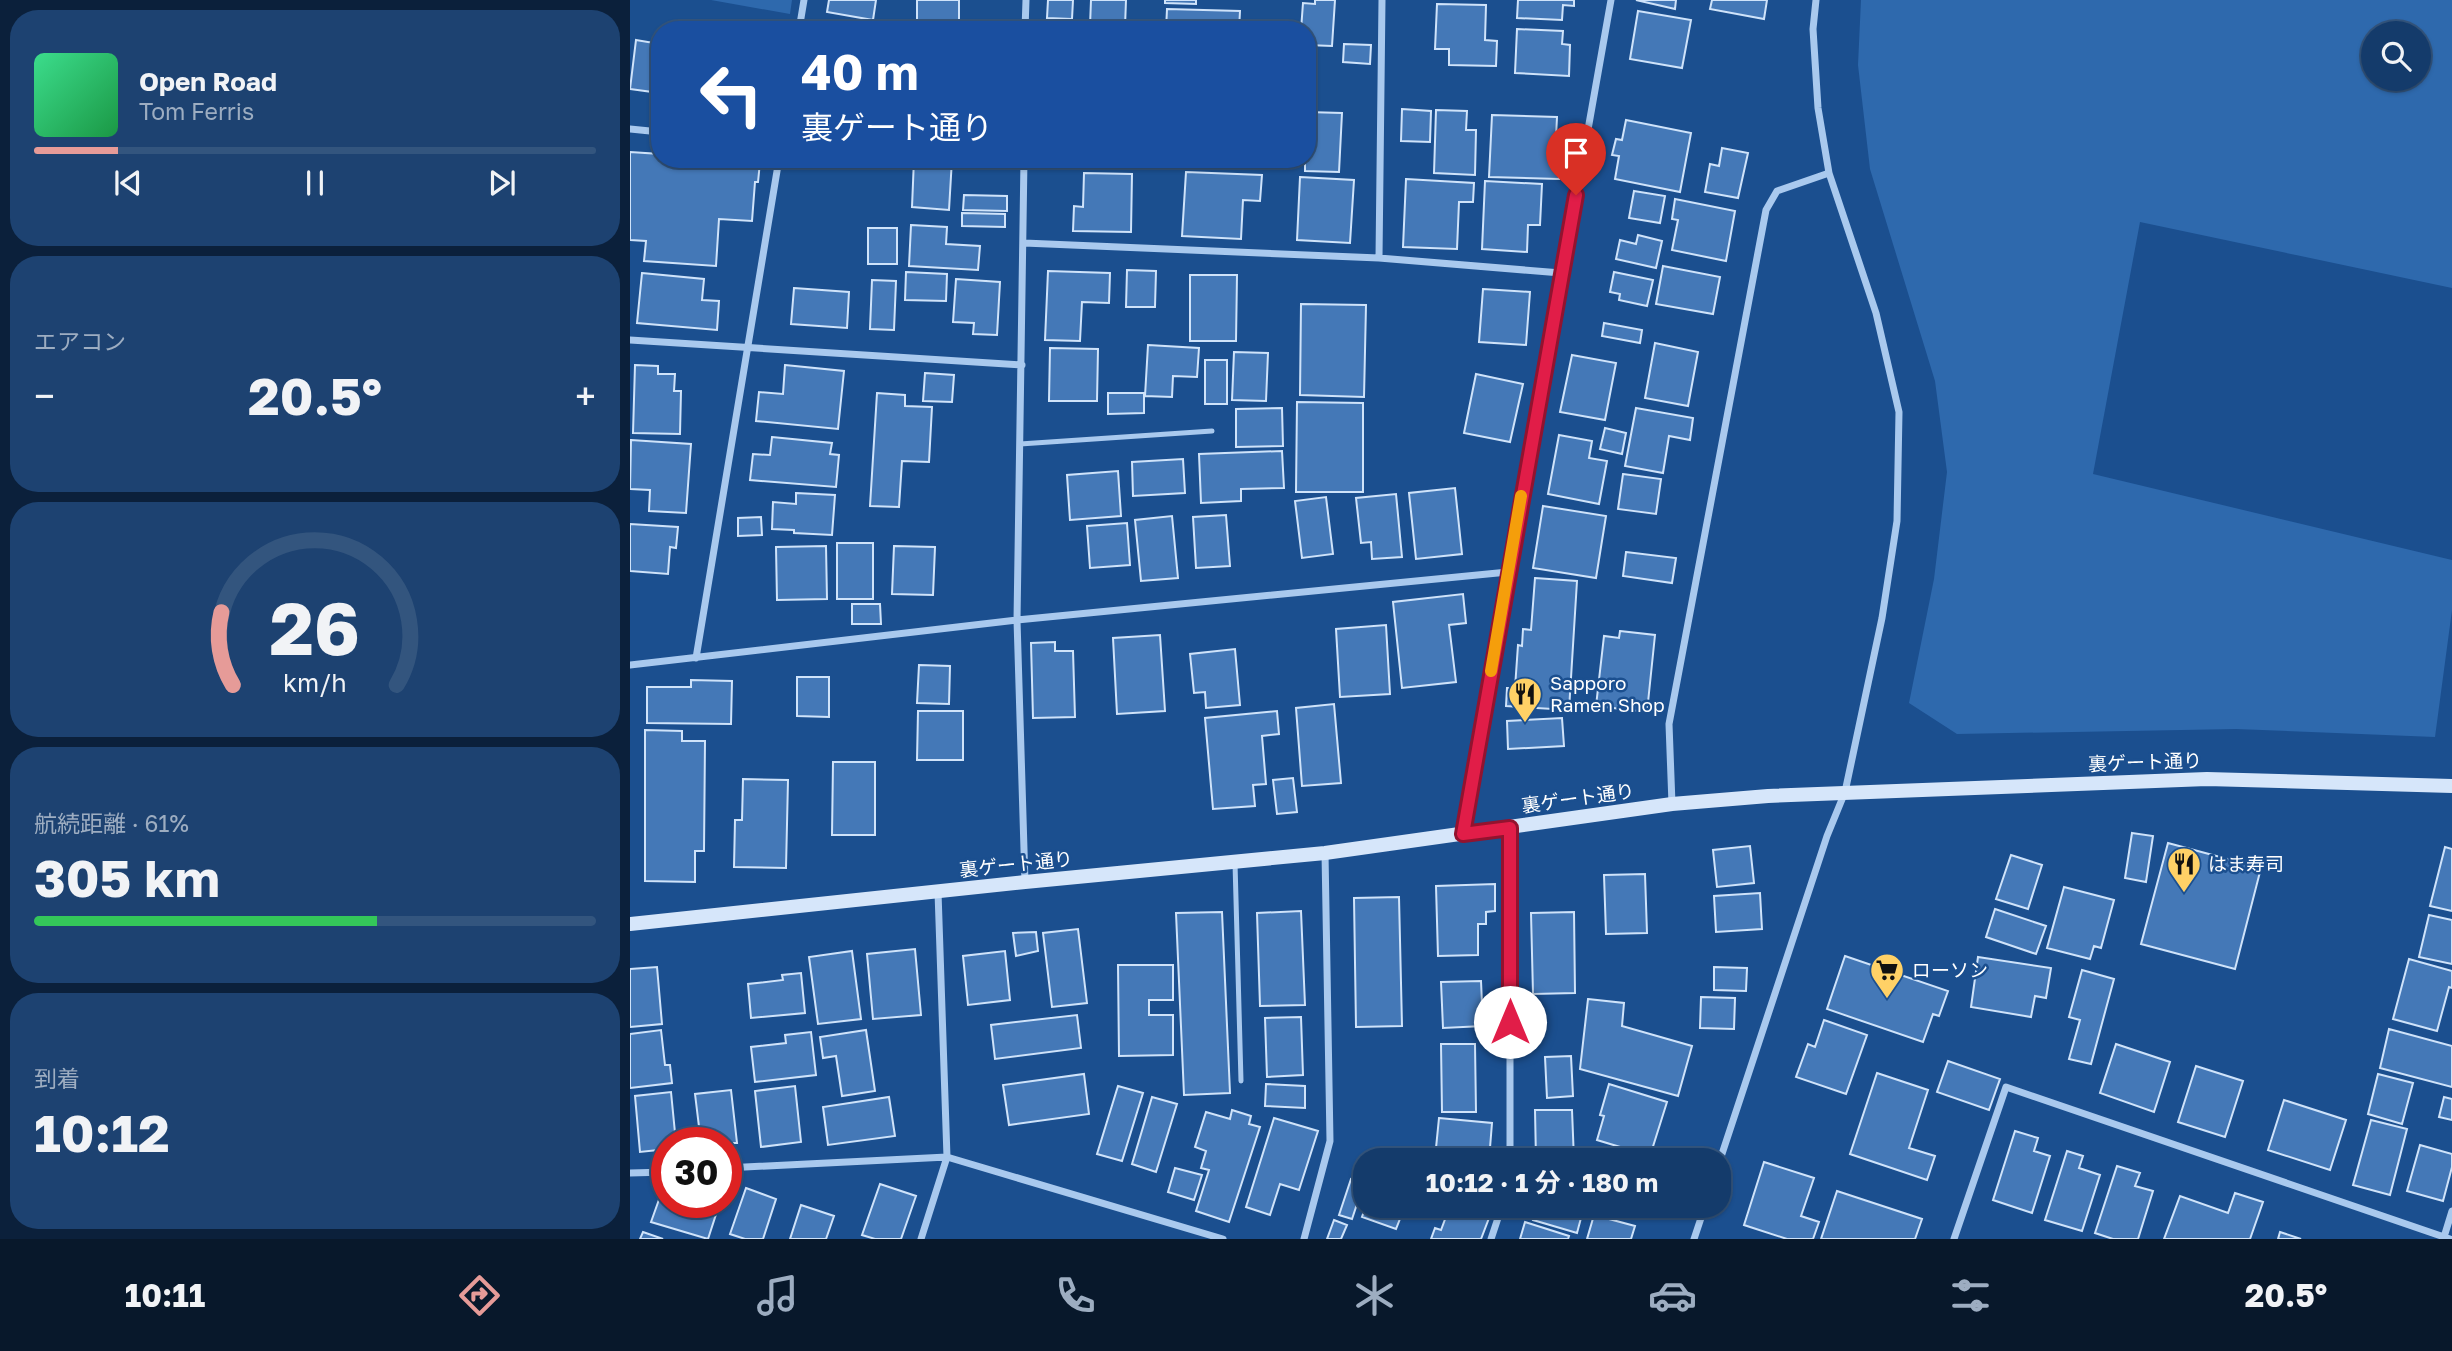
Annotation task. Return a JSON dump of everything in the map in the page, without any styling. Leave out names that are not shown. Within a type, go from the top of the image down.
[{"type":"street","points":[[800,21],[804,0]]},
{"type":"street","points":[[1025,21],[1026,0]]},
{"type":"street","points":[[1379,258],[1382,0]]},
{"type":"street","points":[[1463,834],[1611,0]]},
{"type":"street","points":[[1724,1148],[1827,836],[1845,792],[1882,618],[1897,521],[1899,412],[1876,313],[1829,173],[1818,108],[1813,29],[1816,0]]},
{"type":"street","points":[[630,129],[651,131]]},
{"type":"street","points":[[696,658],[778,168]]},
{"type":"street","points":[[1024,168],[1017,620],[1025,882]]},
{"type":"street","points":[[1672,804],[1669,724],[1766,210],[1777,191],[1829,173]]},
{"type":"street","points":[[1024,243],[1379,258],[1561,273]]},
{"type":"street","points":[[630,340],[1022,365]]},
{"type":"street","points":[[630,665],[1017,620],[1508,572]]},
{"type":"street","name":"裏ゲート通り","points":[[630,924],[1325,853],[1672,804],[1845,792],[2207,779],[2452,786]]},
{"type":"street","points":[[1510,828],[1510,1148]]},
{"type":"street","points":[[1304,1239],[1330,1141],[1325,853]]},
{"type":"street","points":[[921,1239],[947,1157],[938,892]]},
{"type":"street","points":[[1954,1239],[2006,1087],[2447,1238],[2452,1211]]},
{"type":"street","points":[[742,1167],[947,1157],[1223,1239]]},
{"type":"street","points":[[630,1173],[651,1172]]},
{"type":"street","points":[[1491,1239],[1498,1218]]},
{"type":"street","points":[[1694,1239],[1701,1218]]},
{"type":"lane","points":[[1020,444],[1212,431]]},
{"type":"lane","points":[[1234,862],[1241,1080]]},
{"type":"shaded area","points":[[711,0],[792,0],[790,14]]},
{"type":"shaded area","points":[[1861,0],[2452,0],[2452,288],[2140,222],[2093,474],[2452,560],[2452,610],[2435,737],[2236,729],[1957,734],[1909,703],[1934,579],[1947,472],[1935,381],[1870,169],[1858,65]]},
{"type":"building","points":[[829,0],[876,0],[873,20],[827,12]]},
{"type":"building","points":[[917,0],[959,0],[959,21],[917,21]]},
{"type":"building","points":[[1048,0],[1073,0],[1072,19],[1047,18]]},
{"type":"building","points":[[1091,0],[1126,0],[1125,21],[1090,21]]},
{"type":"building","points":[[1165,0],[1196,0],[1196,4],[1165,3]]},
{"type":"building","points":[[1315,0],[1335,0],[1332,46],[1316,45],[1316,21],[1302,21],[1303,3],[1315,4]]},
{"type":"building","points":[[1518,0],[1574,0],[1574,6],[1563,5],[1562,20],[1517,18]]},
{"type":"building","points":[[1636,0],[1676,0],[1675,9]]},
{"type":"building","points":[[1712,0],[1767,0],[1764,19],[1710,9]]},
{"type":"building","points":[[1437,4],[1486,5],[1485,40],[1497,41],[1496,66],[1449,65],[1449,49],[1435,49]]},
{"type":"building","points":[[1167,9],[1240,11],[1239,21],[1166,21]]},
{"type":"building","points":[[1638,11],[1691,20],[1682,68],[1630,59]]},
{"type":"building","points":[[1517,29],[1563,31],[1562,44],[1570,45],[1569,76],[1515,73]]},
{"type":"building","points":[[636,40],[651,42],[651,92],[630,89]]},
{"type":"building","points":[[1344,44],[1371,45],[1370,64],[1343,62]]},
{"type":"building","points":[[1402,109],[1431,111],[1430,142],[1401,141]]},
{"type":"building","points":[[1436,110],[1467,111],[1466,130],[1476,130],[1475,175],[1434,173]]},
{"type":"building","points":[[1316,112],[1342,113],[1339,172],[1305,171],[1305,168],[1316,168]]},
{"type":"building","points":[[1492,115],[1557,117],[1555,158],[1559,158],[1559,179],[1489,177]]},
{"type":"building","points":[[1626,120],[1691,133],[1680,192],[1615,179],[1619,156],[1612,155],[1616,139],[1622,140]]},
{"type":"building","points":[[1722,148],[1748,153],[1738,198],[1705,192],[1710,164],[1719,166]]},
{"type":"building","points":[[630,152],[651,153],[651,168],[759,168],[758,182],[755,182],[752,221],[719,219],[716,266],[644,261],[646,241],[630,240]]},
{"type":"building","points":[[914,168],[951,168],[949,210],[912,207]]},
{"type":"building","points":[[1186,172],[1262,175],[1260,201],[1243,200],[1241,239],[1182,236]]},
{"type":"building","points":[[1084,173],[1132,174],[1131,232],[1073,231],[1074,206],[1083,207]]},
{"type":"building","points":[[1300,177],[1354,180],[1350,243],[1297,240]]},
{"type":"building","points":[[1406,179],[1474,183],[1473,202],[1459,202],[1457,249],[1403,247]]},
{"type":"building","points":[[1485,181],[1542,184],[1540,225],[1528,225],[1527,252],[1482,249]]},
{"type":"building","points":[[1634,191],[1665,196],[1660,223],[1629,218]]},
{"type":"building","points":[[964,195],[1007,196],[1007,211],[963,210]]},
{"type":"building","points":[[1675,199],[1735,211],[1726,261],[1672,250],[1678,220],[1672,219]]},
{"type":"building","points":[[962,213],[1005,214],[1005,227],[962,226]]},
{"type":"building","points":[[911,225],[947,227],[946,244],[980,246],[978,270],[909,266]]},
{"type":"building","points":[[868,228],[897,228],[897,264],[868,264]]},
{"type":"building","points":[[1638,235],[1662,241],[1656,268],[1616,259],[1620,240],[1636,244]]},
{"type":"building","points":[[1663,266],[1720,277],[1713,314],[1656,304]]},
{"type":"building","points":[[1127,270],[1156,271],[1155,307],[1126,307]]},
{"type":"building","points":[[1048,271],[1110,273],[1109,303],[1082,302],[1080,341],[1045,340]]},
{"type":"building","points":[[906,272],[947,274],[946,301],[905,300]]},
{"type":"building","points":[[1614,272],[1653,280],[1647,306],[1619,300],[1620,294],[1610,292]]},
{"type":"building","points":[[642,273],[704,279],[702,300],[719,301],[717,330],[637,323]]},
{"type":"building","points":[[1190,275],[1237,275],[1236,341],[1190,341]]},
{"type":"building","points":[[956,279],[1000,282],[997,335],[973,334],[974,323],[953,322]]},
{"type":"building","points":[[872,280],[896,281],[894,330],[870,329]]},
{"type":"building","points":[[794,288],[849,292],[847,328],[791,324]]},
{"type":"building","points":[[1483,289],[1530,292],[1526,345],[1479,342]]},
{"type":"building","points":[[1301,304],[1366,305],[1364,397],[1300,395]]},
{"type":"building","points":[[1604,323],[1642,330],[1640,343],[1602,336]]},
{"type":"building","points":[[1655,343],[1698,352],[1688,406],[1645,398]]},
{"type":"building","points":[[1148,345],[1199,348],[1197,377],[1173,376],[1172,397],[1145,396]]},
{"type":"building","points":[[1050,348],[1098,349],[1097,401],[1049,401]]},
{"type":"building","points":[[1234,352],[1268,353],[1266,401],[1232,400]]},
{"type":"building","points":[[1572,355],[1616,363],[1605,420],[1560,412]]},
{"type":"building","points":[[1205,360],[1227,360],[1227,404],[1205,404]]},
{"type":"building","points":[[635,365],[658,366],[658,374],[675,374],[674,391],[681,391],[680,434],[633,433]]},
{"type":"building","points":[[785,365],[844,371],[838,429],[756,421],[759,392],[783,394]]},
{"type":"building","points":[[925,373],[954,375],[952,402],[923,401]]},
{"type":"building","points":[[1476,374],[1523,384],[1510,442],[1464,433]]},
{"type":"building","points":[[877,393],[905,395],[905,406],[932,407],[929,462],[902,461],[899,507],[870,506]]},
{"type":"building","points":[[1108,393],[1144,393],[1144,413],[1108,414]]},
{"type":"building","points":[[1297,402],[1363,403],[1363,492],[1296,492]]},
{"type":"building","points":[[1282,408],[1283,446],[1236,447],[1236,409]]},
{"type":"building","points":[[1636,408],[1693,418],[1690,440],[1669,436],[1663,473],[1625,466]]},
{"type":"building","points":[[1605,428],[1626,433],[1622,454],[1600,449]]},
{"type":"building","points":[[1559,435],[1592,441],[1589,458],[1607,461],[1599,504],[1548,494]]},
{"type":"building","points":[[772,437],[832,443],[830,454],[839,455],[836,487],[750,480],[753,454],[770,455]]},
{"type":"building","points":[[631,440],[691,444],[686,513],[649,511],[650,490],[630,489]]},
{"type":"building","points":[[1282,451],[1284,488],[1241,489],[1241,501],[1201,503],[1199,454]]},
{"type":"building","points":[[1183,459],[1185,493],[1133,496],[1132,462]]},
{"type":"building","points":[[1118,471],[1121,516],[1070,520],[1067,475]]},
{"type":"building","points":[[1623,474],[1661,479],[1656,514],[1618,509]]},
{"type":"building","points":[[1455,488],[1462,554],[1416,559],[1409,493]]},
{"type":"building","points":[[796,493],[835,495],[832,535],[772,529],[773,502],[796,504]]},
{"type":"building","points":[[1396,494],[1402,557],[1372,559],[1371,542],[1361,543],[1356,498]]},
{"type":"building","points":[[1326,497],[1333,554],[1302,558],[1295,501]]},
{"type":"building","points":[[1543,506],[1606,516],[1596,578],[1533,568]]},
{"type":"building","points":[[1226,515],[1230,566],[1196,568],[1193,517]]},
{"type":"building","points":[[1172,516],[1178,578],[1141,581],[1135,520]]},
{"type":"building","points":[[761,517],[762,535],[738,536],[738,518]]},
{"type":"building","points":[[1127,523],[1130,565],[1090,568],[1087,526]]},
{"type":"building","points":[[630,524],[678,527],[676,548],[670,547],[668,574],[630,571]]},
{"type":"building","points":[[837,543],[873,543],[873,599],[837,599]]},
{"type":"building","points":[[826,546],[827,599],[777,600],[776,547]]},
{"type":"building","points":[[894,546],[935,547],[933,595],[892,594]]},
{"type":"building","points":[[1626,552],[1676,558],[1672,583],[1623,576]]},
{"type":"building","points":[[1535,578],[1577,581],[1569,710],[1506,706],[1507,688],[1515,688],[1518,645],[1522,646],[1523,629],[1531,630]]},
{"type":"building","points":[[1463,594],[1466,623],[1449,625],[1456,682],[1402,688],[1393,602]]},
{"type":"building","points":[[852,604],[880,604],[881,624],[852,624]]},
{"type":"building","points":[[1386,625],[1390,694],[1340,697],[1336,629]]},
{"type":"building","points":[[1620,631],[1655,635],[1647,712],[1596,706],[1604,636],[1619,638]]},
{"type":"building","points":[[1160,635],[1165,711],[1117,714],[1113,638]]},
{"type":"building","points":[[1055,642],[1055,651],[1073,651],[1075,717],[1033,718],[1031,643]]},
{"type":"building","points":[[1235,649],[1240,705],[1206,708],[1205,692],[1194,693],[1190,654]]},
{"type":"building","points":[[919,665],[950,666],[949,704],[917,703]]},
{"type":"building","points":[[797,677],[829,677],[829,717],[797,716]]},
{"type":"building","points":[[691,680],[732,681],[731,724],[647,723],[647,687],[691,687]]},
{"type":"building","points":[[1334,704],[1341,783],[1302,786],[1296,708]]},
{"type":"building","points":[[918,711],[963,711],[963,760],[917,760]]},
{"type":"building","points":[[1277,711],[1279,734],[1262,736],[1266,784],[1253,785],[1255,806],[1213,809],[1205,718]]},
{"type":"building","points":[[1562,718],[1564,746],[1508,749],[1507,721]]},
{"type":"building","points":[[645,730],[682,731],[682,741],[705,741],[704,851],[695,851],[695,882],[645,881]]},
{"type":"building","points":[[833,762],[875,762],[875,835],[832,835]]},
{"type":"building","points":[[1293,778],[1297,812],[1277,814],[1273,780]]},
{"type":"building","points":[[743,779],[788,780],[786,868],[734,867],[735,820],[742,820]]},
{"type":"building","points":[[2132,833],[2153,836],[2146,882],[2125,878]]},
{"type":"building","points":[[2168,843],[2261,868],[2235,969],[2141,944]]},
{"type":"building","points":[[1750,846],[1754,883],[1717,887],[1713,850]]},
{"type":"building","points":[[2445,847],[2452,849],[2452,911],[2430,906]]},
{"type":"building","points":[[2011,855],[2042,865],[2028,909],[1996,899]]},
{"type":"building","points":[[1645,874],[1647,933],[1606,934],[1604,875]]},
{"type":"building","points":[[1495,884],[1495,911],[1486,912],[1486,924],[1478,924],[1478,955],[1438,956],[1436,886]]},
{"type":"building","points":[[2064,887],[2114,900],[2101,948],[2094,946],[2090,959],[2047,948]]},
{"type":"building","points":[[1760,893],[1762,929],[1716,932],[1714,896]]},
{"type":"building","points":[[1399,897],[1402,1026],[1356,1027],[1354,898]]},
{"type":"building","points":[[1995,909],[2046,926],[2036,954],[1986,937]]},
{"type":"building","points":[[1301,911],[1305,1005],[1260,1006],[1257,913]]},
{"type":"building","points":[[1222,912],[1230,1093],[1184,1095],[1176,913]]},
{"type":"building","points":[[1574,912],[1575,993],[1533,994],[1531,913]]},
{"type":"building","points":[[2429,915],[2452,920],[2452,964],[2419,957]]},
{"type":"building","points":[[1078,929],[1087,1003],[1052,1007],[1043,933]]},
{"type":"building","points":[[1036,932],[1038,951],[1016,956],[1013,933]]},
{"type":"building","points":[[915,949],[921,1015],[873,1019],[867,954]]},
{"type":"building","points":[[852,951],[861,1019],[818,1024],[809,957]]},
{"type":"building","points":[[1005,951],[1010,1000],[968,1005],[963,956]]},
{"type":"building","name":"ローソン","points":[[1845,956],[1948,991],[1939,1016],[1933,1014],[1923,1042],[1827,1009]]},
{"type":"building","points":[[1978,957],[2051,968],[2046,998],[2035,996],[2031,1017],[1971,1007]]},
{"type":"building","points":[[2409,959],[2452,971],[2452,988],[2449,987],[2437,1031],[2393,1019]]},
{"type":"building","points":[[1118,965],[1173,965],[1173,1000],[1149,1000],[1149,1015],[1173,1015],[1173,1055],[1119,1056]]},
{"type":"building","points":[[657,967],[662,1024],[630,1027],[630,969]]},
{"type":"building","points":[[1714,967],[1747,968],[1746,991],[1714,990]]},
{"type":"building","points":[[2082,970],[2114,979],[2091,1064],[2069,1059],[2080,1020],[2069,1017]]},
{"type":"building","points":[[801,973],[805,1013],[751,1018],[748,984],[783,980],[782,975]]},
{"type":"building","points":[[1481,981],[1483,1026],[1443,1028],[1441,982]]},
{"type":"building","points":[[1701,997],[1735,998],[1734,1029],[1700,1028]]},
{"type":"building","points":[[1588,999],[1624,1003],[1622,1026],[1692,1046],[1678,1096],[1580,1069]]},
{"type":"building","points":[[1077,1015],[1081,1048],[995,1059],[991,1025]]},
{"type":"building","points":[[1301,1017],[1303,1075],[1267,1077],[1265,1018]]},
{"type":"building","points":[[1824,1020],[1867,1035],[1846,1094],[1796,1077],[1808,1044],[1815,1047]]},
{"type":"building","points":[[2389,1029],[2452,1046],[2452,1087],[2380,1068]]},
{"type":"building","points":[[661,1030],[665,1065],[670,1065],[672,1083],[630,1088],[630,1034]]},
{"type":"building","points":[[866,1030],[875,1091],[842,1096],[836,1056],[823,1058],[820,1037]]},
{"type":"building","points":[[811,1032],[816,1075],[755,1082],[751,1047],[786,1043],[785,1035]]},
{"type":"building","points":[[1441,1044],[1475,1044],[1476,1112],[1442,1112]]},
{"type":"building","points":[[2116,1044],[2170,1062],[2154,1112],[2100,1093]]},
{"type":"building","points":[[1571,1056],[1573,1096],[1547,1098],[1545,1057]]},
{"type":"building","points":[[1948,1061],[2000,1079],[1989,1110],[1937,1092]]},
{"type":"building","points":[[2196,1066],[2243,1081],[2225,1137],[2178,1122]]},
{"type":"building","points":[[1877,1073],[1928,1090],[1909,1148],[1935,1156],[1927,1180],[1850,1154]]},
{"type":"building","points":[[1084,1074],[1089,1114],[1009,1125],[1003,1085]]},
{"type":"building","points":[[2378,1074],[2413,1083],[2402,1124],[2368,1114]]},
{"type":"building","points":[[1266,1084],[1305,1086],[1305,1108],[1265,1106]]},
{"type":"building","points":[[1609,1084],[1667,1102],[1653,1148],[1624,1148],[1597,1140],[1604,1116],[1600,1115]]},
{"type":"building","points":[[795,1086],[801,1142],[761,1147],[755,1091]]},
{"type":"building","points":[[1118,1086],[1143,1093],[1122,1161],[1097,1154]]},
{"type":"building","points":[[731,1090],[735,1127],[699,1127],[695,1094]]},
{"type":"building","points":[[671,1092],[674,1127],[651,1127],[651,1151],[640,1152],[635,1096]]},
{"type":"building","points":[[889,1097],[895,1136],[828,1145],[823,1107]]},
{"type":"building","points":[[1152,1097],[1177,1104],[1156,1172],[1132,1164]]},
{"type":"building","points":[[2444,1097],[2452,1099],[2452,1120],[2439,1117]]},
{"type":"building","points":[[2284,1100],[2346,1120],[2330,1170],[2268,1150]]},
{"type":"building","points":[[1232,1110],[1251,1116],[1249,1124],[1260,1127],[1229,1222],[1196,1211],[1209,1170],[1201,1168],[1206,1151],[1195,1147],[1206,1112],[1230,1119]]},
{"type":"building","points":[[1535,1110],[1572,1110],[1574,1148],[1536,1148]]},
{"type":"building","points":[[1274,1118],[1318,1131],[1299,1190],[1280,1184],[1270,1215],[1246,1207]]},
{"type":"building","points":[[1439,1118],[1492,1123],[1490,1148],[1436,1148]]},
{"type":"building","points":[[2371,1120],[2407,1129],[2390,1195],[2353,1185]]},
{"type":"building","points":[[2015,1131],[2038,1138],[2034,1151],[2050,1156],[2032,1213],[1993,1200]]},
{"type":"building","points":[[2420,1145],[2452,1154],[2452,1167],[2443,1201],[2407,1191]]},
{"type":"building","points":[[2067,1151],[2083,1156],[2079,1168],[2100,1175],[2082,1231],[2045,1220]]},
{"type":"building","points":[[1764,1162],[1814,1178],[1801,1216],[1819,1222],[1813,1239],[1787,1239],[1744,1225]]},
{"type":"building","points":[[2117,1166],[2140,1173],[2135,1186],[2153,1191],[2138,1239],[2113,1239],[2095,1233]]},
{"type":"building","points":[[1175,1168],[1202,1175],[1194,1200],[1168,1192]]},
{"type":"building","points":[[1351,1179],[1353,1180],[1352,1219],[1339,1215]]},
{"type":"building","points":[[880,1184],[916,1196],[901,1239],[875,1239],[862,1235]]},
{"type":"building","points":[[746,1188],[776,1199],[763,1239],[745,1239],[730,1234],[736,1218],[742,1218],[742,1200]]},
{"type":"building","points":[[1837,1191],[1922,1219],[1915,1239],[1821,1239]]},
{"type":"building","points":[[2235,1193],[2263,1202],[2250,1239],[2164,1239],[2180,1196],[2228,1213]]},
{"type":"building","points":[[801,1205],[834,1216],[826,1239],[790,1239]]},
{"type":"building","points":[[652,1218],[715,1218],[708,1239],[651,1222]]},
{"type":"building","points":[[1365,1218],[1400,1218],[1396,1229]]},
{"type":"building","points":[[1446,1218],[1489,1218],[1481,1239],[1431,1239],[1435,1228],[1441,1230]]},
{"type":"building","points":[[1534,1218],[1581,1218],[1577,1233]]},
{"type":"building","points":[[1593,1218],[1605,1218],[1635,1226],[1631,1239],[1587,1239]]},
{"type":"building","points":[[1334,1220],[1347,1225],[1341,1239],[1327,1239]]},
{"type":"building","points":[[1525,1222],[1569,1236],[1568,1239],[1520,1239]]},
{"type":"building","points":[[643,1232],[663,1239],[640,1239]]},
{"type":"building","points":[[2280,1232],[2301,1239],[2278,1239]]},
{"type":"slow traffic","points":[[1491,671],[1521,496]]},
{"type":"place","name":"Sapporo Ramen Shop","points":[[1525,724]]},
{"type":"place","name":"はま寿司","points":[[2184,894]]},
{"type":"place","name":"ローソン","points":[[1887,1000]]},
{"type":"route","points":[[1510,1022],[1510,828],[1463,834],[1576,195]]}]
